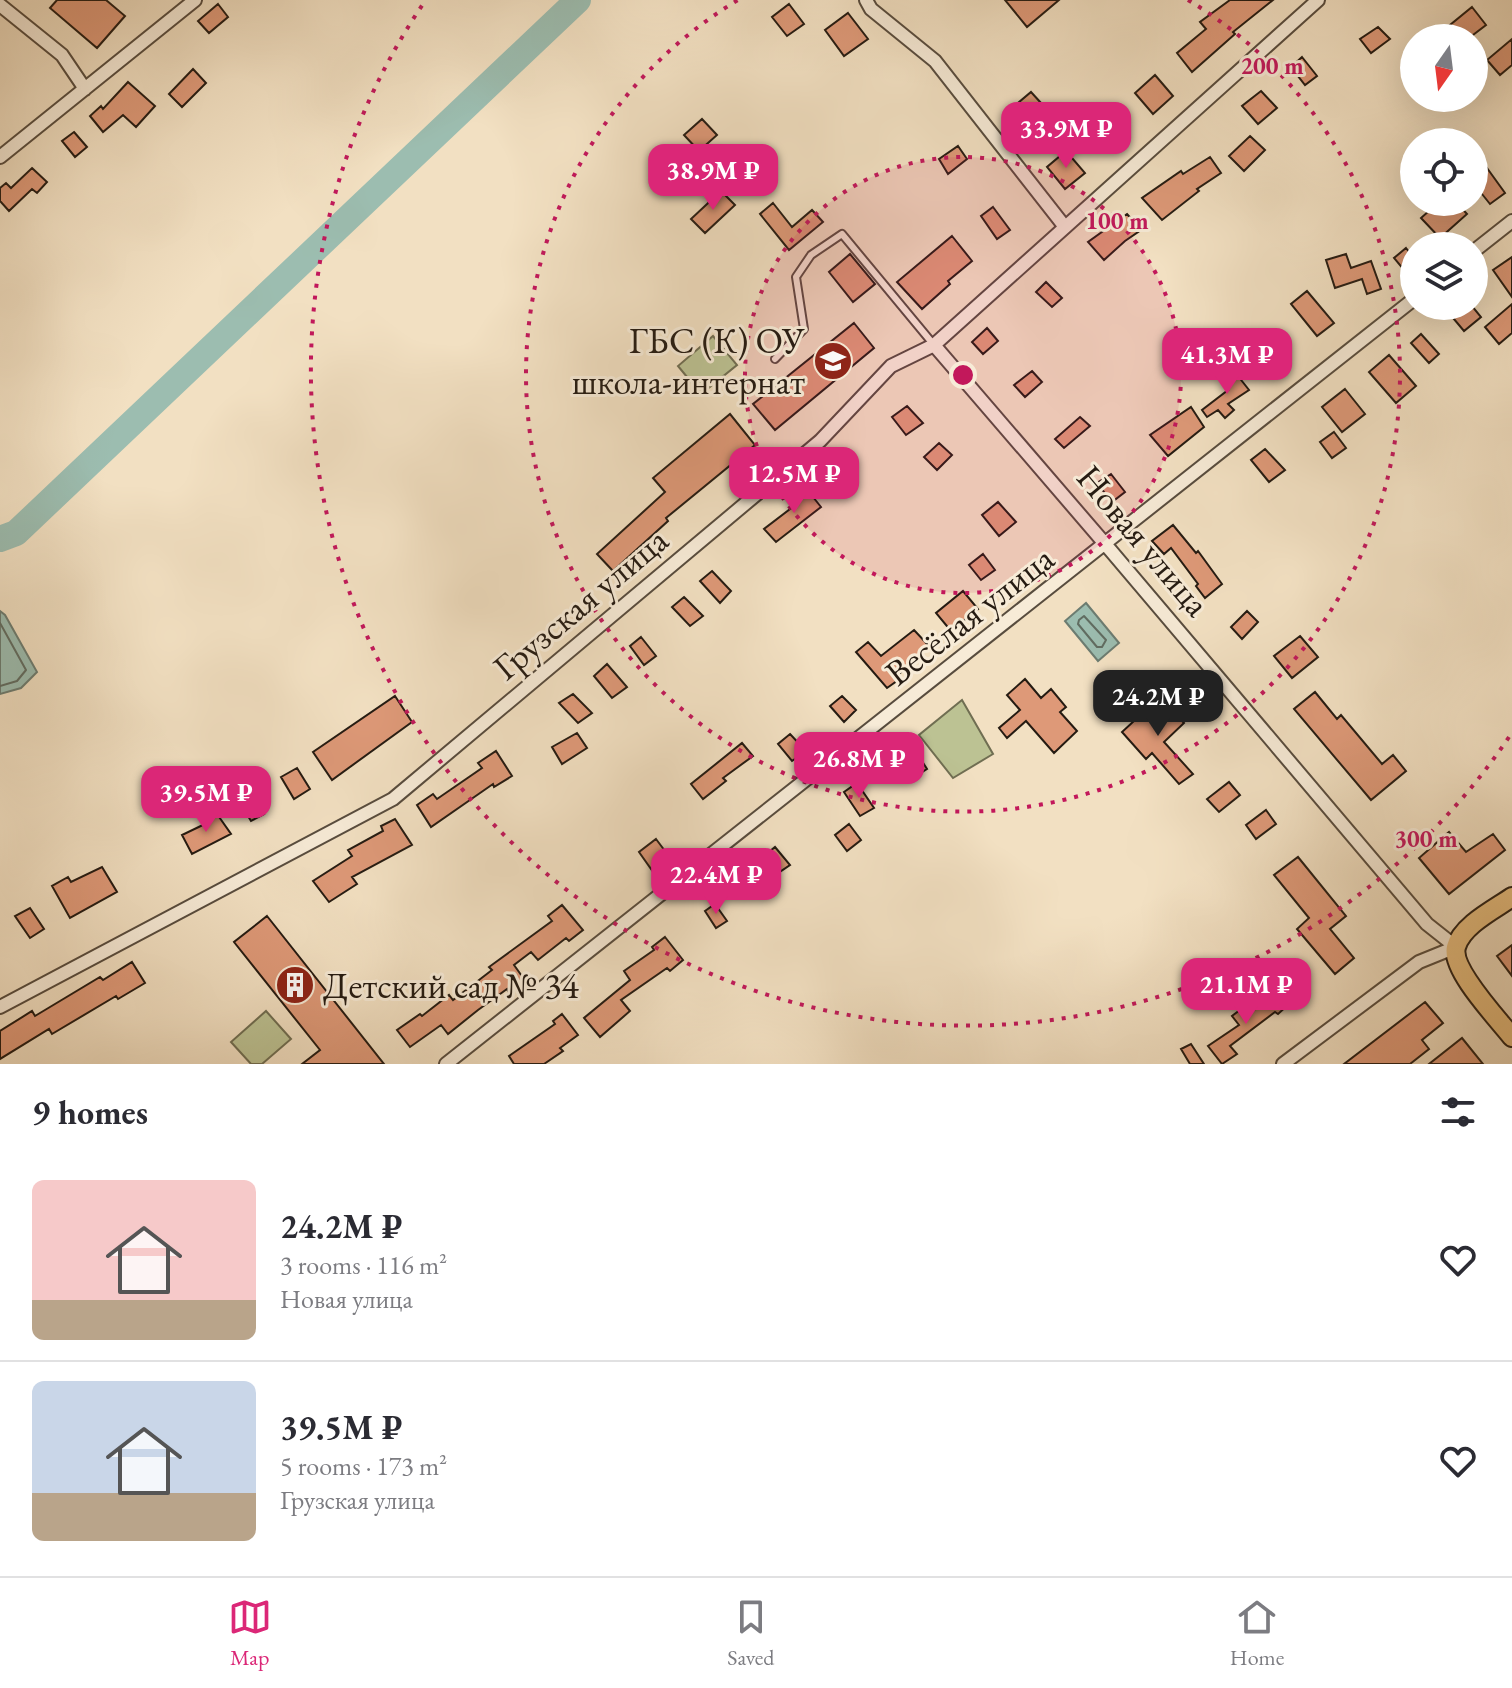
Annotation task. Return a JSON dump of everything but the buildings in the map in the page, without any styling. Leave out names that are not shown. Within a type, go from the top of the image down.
[{"type":"main road","points":[[1456,947],[1476,922],[1512,897]]},
{"type":"main road","name":"Новая улица","points":[[1456,947],[1457,960],[1464,975],[1512,1037]]},
{"type":"street","points":[[0,157],[195,0]]},
{"type":"street","points":[[866,0],[871,9],[935,61],[1065,227]]},
{"type":"street","name":"Грузская улица","points":[[0,1007],[393,799],[820,441],[891,366],[934,345],[1318,0]]},
{"type":"street","points":[[0,5],[62,55],[85,89]]},
{"type":"street","points":[[1488,240],[1512,221]]},
{"type":"street","name":"Весёлая улица","points":[[446,1064],[1400,310]]},
{"type":"street","name":"Новая улица","points":[[934,345],[1427,924],[1456,947]]},
{"type":"street","points":[[1283,1064],[1419,962],[1456,947]]},
{"type":"lane","points":[[775,359],[804,329],[796,277],[811,255],[842,234],[934,345]]},
{"type":"green space","points":[[713,336],[737,365],[701,394],[678,366]]},
{"type":"green space","points":[[962,700],[993,754],[953,778],[919,735]]},
{"type":"green space","points":[[266,1011],[291,1039],[262,1064],[251,1064],[231,1042]]},
{"type":"water","points":[[1086,603],[1119,643],[1098,661],[1065,621]]},
{"type":"water","points":[[0,611],[37,672],[21,688],[0,694]]},
{"type":"waterway","points":[[0,539],[16,533],[578,0]]},
{"type":"place","name":"ГБС (К) ОУ школа-интернат","points":[[833,361]]},
{"type":"place","name":"Детский сад № 34","points":[[295,985]]}]
